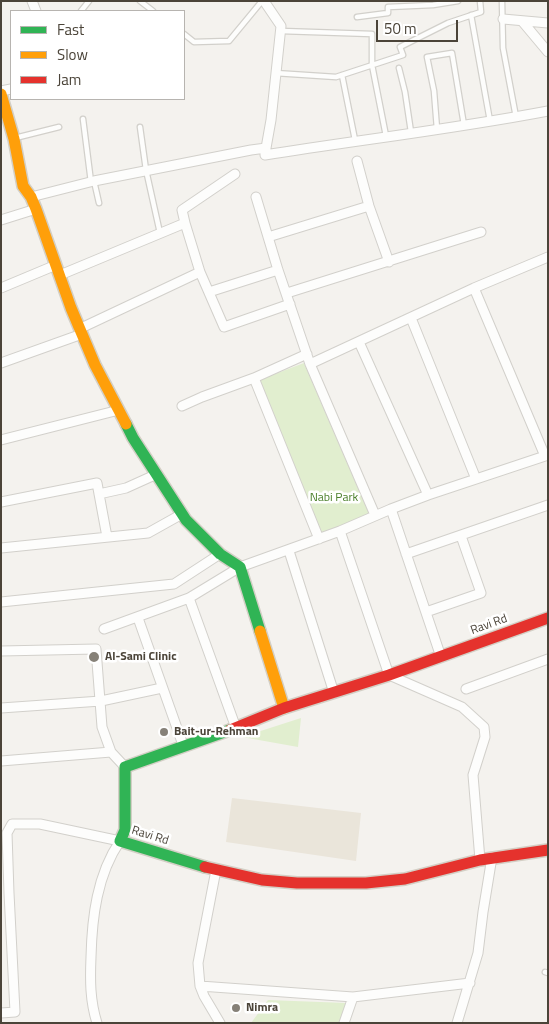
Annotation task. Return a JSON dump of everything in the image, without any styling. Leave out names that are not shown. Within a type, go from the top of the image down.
[{"type":"street","points":[[263,1],[281,26],[271,120],[265,155],[548,111]]},
{"type":"street","points":[[503,19],[548,23]]},
{"type":"street","points":[[522,21],[548,52]]},
{"type":"street","points":[[1,93],[14,139],[23,186],[31,197],[36,209],[94,365],[133,438],[186,520],[220,554],[240,567],[284,708]]},
{"type":"street","points":[[31,197],[93,181],[266,148]]},
{"type":"street","points":[[357,161],[389,262]]},
{"type":"street","points":[[235,174],[182,210],[200,272],[224,327],[290,304]]},
{"type":"street","points":[[256,197],[278,270],[310,364],[376,515]]},
{"type":"street","points":[[268,237],[370,206]]},
{"type":"street","points":[[1,220],[36,209]]},
{"type":"street","points":[[1,288],[58,270],[185,223]]},
{"type":"street","points":[[287,294],[481,232]]},
{"type":"street","points":[[310,364],[474,288],[548,257]]},
{"type":"street","points":[[209,292],[278,270]]},
{"type":"street","points":[[1,363],[81,331],[200,272]]},
{"type":"street","points":[[104,629],[189,598],[240,567],[289,551],[428,494],[546,456],[474,288]]},
{"type":"street","points":[[411,318],[476,479]]},
{"type":"street","points":[[359,342],[428,494]]},
{"type":"street","points":[[182,406],[254,378],[307,354]]},
{"type":"street","points":[[254,378],[318,539]]},
{"type":"street","points":[[1,440],[118,410]]},
{"type":"street","points":[[99,494],[126,488],[157,474]]},
{"type":"street","points":[[1,502],[97,483],[107,537]]},
{"type":"street","points":[[406,554],[548,505]]},
{"type":"street","points":[[391,509],[441,657]]},
{"type":"street","points":[[1,548],[148,533],[182,514]]},
{"type":"street","points":[[340,531],[389,675],[462,706],[484,727],[485,737],[474,776],[486,858],[483,912],[478,954],[458,1023]]},
{"type":"street","points":[[426,612],[480,593],[461,536]]},
{"type":"street","points":[[289,551],[334,693]]},
{"type":"street","points":[[1,602],[174,584],[220,554]]},
{"type":"street","points":[[189,598],[236,728]]},
{"type":"street","points":[[138,618],[183,745]]},
{"type":"street","name":"Ravi Rd","points":[[548,618],[389,675],[284,708],[236,728],[183,745],[125,767],[125,830],[120,842],[216,870],[262,880],[297,883],[366,882],[405,879],[486,858],[548,850]]},
{"type":"street","points":[[1,651],[96,649],[102,727],[111,752],[125,767]]},
{"type":"street","points":[[466,689],[548,659]]},
{"type":"street","points":[[1,708],[101,701],[162,688]]},
{"type":"street","points":[[1,761],[111,752]]},
{"type":"street","points":[[1,1013],[16,1012],[5,901],[4,863],[7,833],[12,824],[40,824],[120,842],[110,856],[100,884],[92,924],[90,991],[97,1023]]},
{"type":"street","points":[[216,870],[198,962],[200,986],[220,1023]]},
{"type":"street","points":[[200,986],[353,997],[470,982]]},
{"type":"street","points":[[344,1023],[353,997]]},
{"type":"lane","points":[[140,1],[152,10]]},
{"type":"lane","points":[[185,35],[194,42],[229,42],[263,1]]},
{"type":"lane","points":[[357,17],[388,13],[388,7],[433,5],[458,1]]},
{"type":"lane","points":[[275,73],[336,77],[403,55],[400,47],[448,23],[481,12],[480,1]]},
{"type":"lane","points":[[502,1],[503,48],[516,117]]},
{"type":"lane","points":[[472,15],[490,121]]},
{"type":"lane","points":[[280,31],[372,34],[372,65],[386,136]]},
{"type":"lane","points":[[438,129],[428,57],[444,54],[452,53],[464,125]]},
{"type":"lane","points":[[399,68],[411,132]]},
{"type":"lane","points":[[342,75],[355,140]]},
{"type":"lane","points":[[83,119],[93,181],[99,203]]},
{"type":"lane","points":[[14,139],[59,127]]},
{"type":"lane","points":[[140,128],[146,170],[160,233]]},
{"type":"shaded area","points":[[232,798],[361,813],[356,861],[226,842]]},
{"type":"green space","name":"Nabi Park","points":[[304,363],[370,516],[322,534],[259,380]]},
{"type":"green space","points":[[301,718],[298,747],[242,737]]},
{"type":"green space","points":[[268,1000],[346,1003],[340,1023],[251,1023]]},
{"type":"traffic: fast","points":[[126,424],[186,520],[220,554],[240,567],[260,631]]},
{"type":"traffic: fast","points":[[205,867],[120,841],[125,830],[125,767],[230,730]]},
{"type":"traffic: slow","points":[[1,94],[14,139],[23,186],[31,197],[36,209],[71,308],[95,365],[126,424]]},
{"type":"traffic: slow","points":[[260,631],[284,708]]},
{"type":"traffic: jam","points":[[230,730],[284,708],[389,675],[548,618]]},
{"type":"traffic: jam","points":[[205,867],[262,880],[297,883],[366,883],[405,879],[480,860],[548,850]]},
{"type":"place","name":"Al-Sami Clinic","points":[[94,657]]},
{"type":"place","name":"Bait-ur-Rehman","points":[[164,732]]},
{"type":"place","name":"Nimra","points":[[236,1008]]}]
